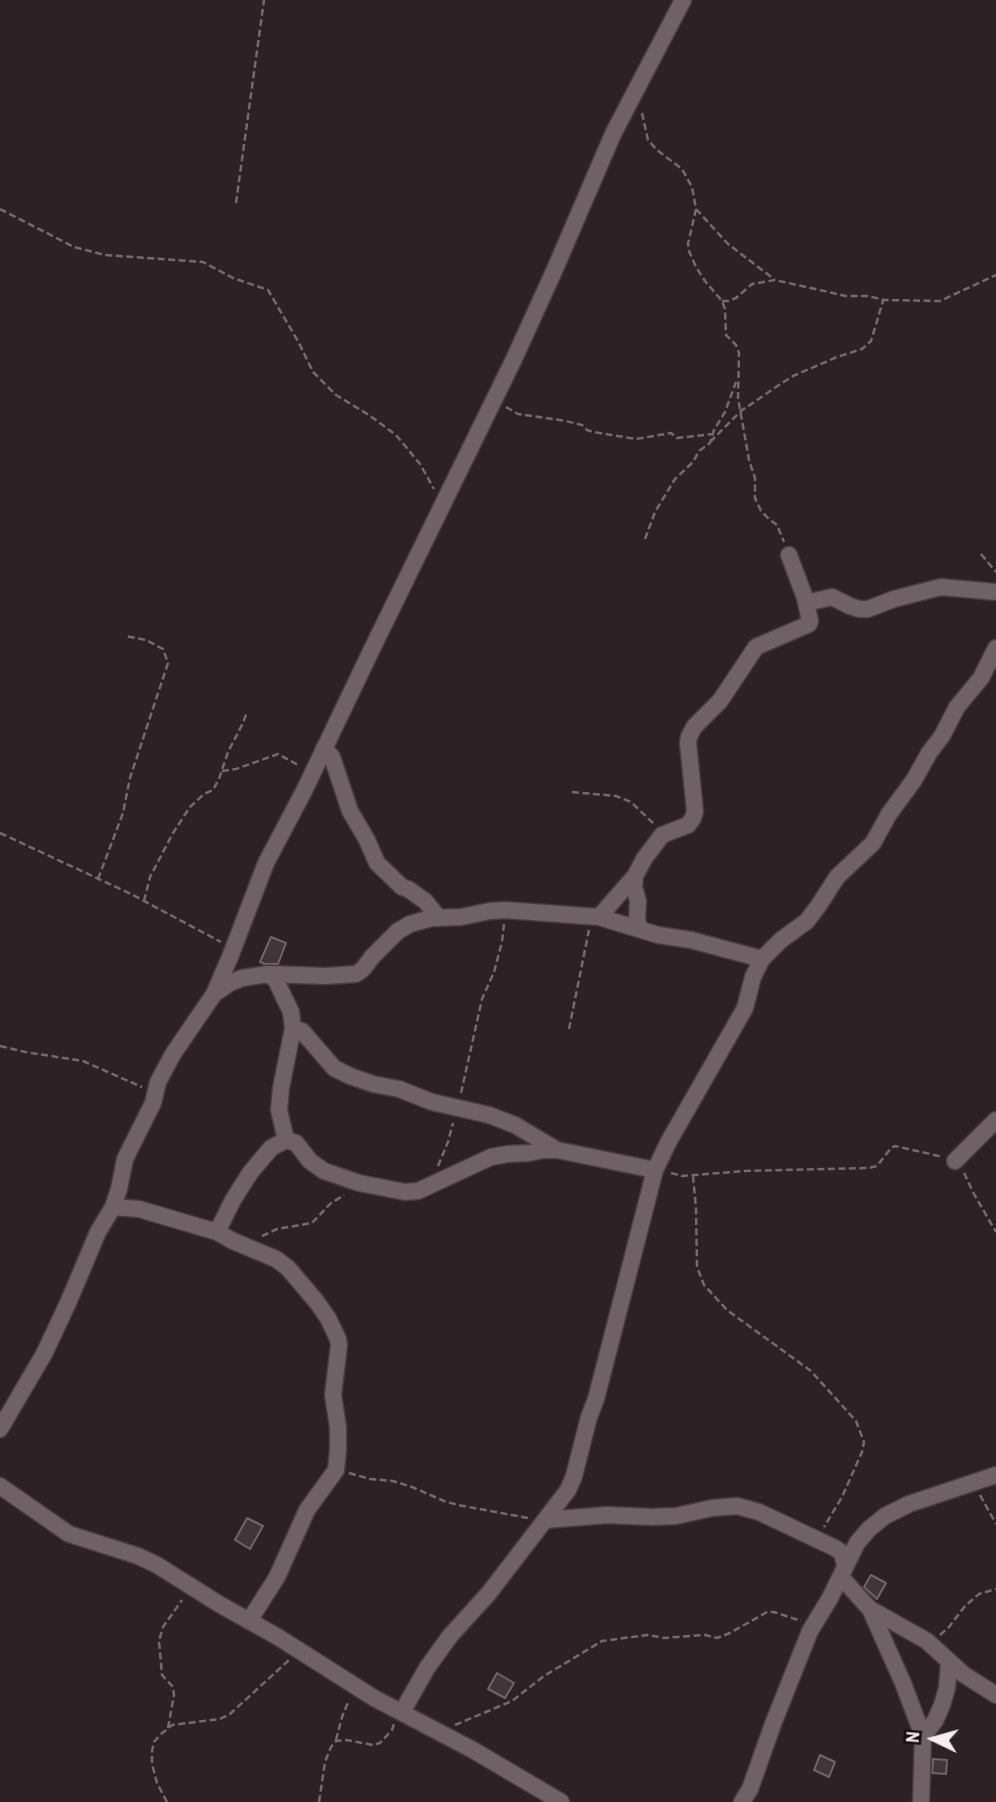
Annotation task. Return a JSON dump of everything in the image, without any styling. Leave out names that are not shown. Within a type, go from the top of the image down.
[{"type":"street","points":[[0,1429],[44,1353],[98,1232],[113,1207],[125,1159],[153,1103],[158,1082],[173,1054],[214,994],[266,863],[496,397],[555,269],[612,134],[683,0]]},
{"type":"street","points":[[595,917],[635,876],[662,835],[688,825],[693,818],[695,811],[688,743],[694,727],[720,701],[756,647],[809,624],[806,603],[789,555]]},
{"type":"street","points":[[806,603],[832,597],[850,606],[868,609],[941,587],[996,592]]},
{"type":"street","points":[[402,1712],[427,1668],[450,1636],[489,1593],[568,1490],[596,1399],[657,1165],[745,1009],[753,977],[762,958],[807,921],[837,877],[873,843],[889,814],[942,736],[957,707],[981,678],[996,648]]},
{"type":"street","points":[[324,748],[332,757],[350,811],[377,863],[402,887],[425,901],[439,918]]},
{"type":"street","points":[[635,876],[639,929]]},
{"type":"street","points":[[214,994],[230,982],[268,974],[356,974],[404,926],[439,918],[505,910],[595,917],[658,935],[691,940],[762,958]]},
{"type":"street","points":[[268,974],[276,980],[281,989],[291,1012],[293,1028],[279,1110],[286,1140]]},
{"type":"street","points":[[293,1028],[302,1031],[334,1068],[350,1076],[399,1089],[432,1102],[489,1115],[515,1125],[557,1150]]},
{"type":"street","points":[[955,1161],[996,1120]]},
{"type":"street","points":[[216,1232],[250,1174],[271,1148],[286,1140],[296,1143],[310,1161],[324,1171],[363,1184],[405,1192],[418,1191],[491,1157],[542,1150],[657,1165]]},
{"type":"street","points":[[113,1207],[139,1209],[216,1232],[276,1259],[288,1268],[322,1309],[338,1339],[333,1395],[338,1427],[336,1470],[307,1510],[277,1577],[249,1621]]},
{"type":"street","points":[[742,1802],[750,1789],[814,1624],[857,1543],[885,1516],[909,1504],[996,1475]]},
{"type":"street","points":[[0,1486],[69,1534],[149,1561],[355,1687],[561,1802]]},
{"type":"street","points":[[545,1520],[607,1515],[664,1517],[737,1506],[759,1512],[842,1553],[843,1571],[870,1609],[923,1736],[921,1802]]},
{"type":"street","points":[[870,1609],[927,1641],[963,1674],[996,1695]]},
{"type":"street","points":[[923,1736],[942,1705],[947,1688],[949,1662]]},
{"type":"path","points":[[236,203],[264,0]]},
{"type":"path","points":[[641,107],[648,140],[682,169],[692,187],[695,209],[688,244],[691,258],[705,281],[722,300],[725,309],[726,335],[736,345],[739,353],[738,398],[749,460],[755,478],[755,498],[761,511],[777,525],[789,555]]},
{"type":"path","points":[[0,209],[74,247],[105,255],[203,262],[233,278],[268,290],[313,372],[335,395],[396,435],[420,464],[444,501]]},
{"type":"path","points":[[695,209],[728,244],[775,280]]},
{"type":"path","points":[[722,300],[736,298],[752,284],[775,280],[846,296],[940,301],[996,275]]},
{"type":"path","points":[[645,539],[656,512],[675,479],[693,462],[699,451],[741,411],[793,376],[862,349],[870,341],[884,300]]},
{"type":"path","points":[[710,442],[738,379]]},
{"type":"path","points":[[496,397],[508,409],[518,414],[566,421],[582,425],[593,432],[636,439],[671,433],[677,438],[713,434]]},
{"type":"path","points":[[981,554],[996,572]]},
{"type":"path","points":[[98,879],[123,813],[130,778],[168,663],[163,649],[146,640],[125,636]]},
{"type":"path","points":[[144,901],[150,877],[173,833],[190,807],[212,790],[247,712]]},
{"type":"path","points":[[222,771],[236,769],[278,754],[313,771]]},
{"type":"path","points":[[572,792],[615,796],[631,802],[651,820],[662,835]]},
{"type":"path","points":[[0,833],[144,901],[234,948]]},
{"type":"path","points":[[422,1189],[434,1176],[448,1142],[465,1081],[482,999],[494,972],[502,942],[505,910]]},
{"type":"path","points":[[569,1029],[595,917]]},
{"type":"path","points":[[0,1046],[83,1061],[155,1092]]},
{"type":"path","points":[[657,1165],[674,1175],[693,1176],[746,1171],[869,1168],[877,1166],[895,1146],[955,1161],[965,1173],[996,1232]]},
{"type":"path","points":[[693,1176],[697,1267],[704,1285],[727,1310],[811,1371],[856,1421],[864,1442],[842,1497],[817,1539]]},
{"type":"path","points":[[249,1248],[260,1237],[277,1230],[312,1223],[330,1204],[363,1184]]},
{"type":"path","points":[[336,1470],[370,1479],[393,1481],[458,1505],[545,1520]]},
{"type":"path","points":[[973,1483],[996,1524]]},
{"type":"path","points":[[168,1728],[174,1695],[173,1687],[162,1675],[159,1641],[163,1627],[193,1588]]},
{"type":"path","points":[[927,1641],[942,1634],[965,1606],[979,1594],[996,1588]]},
{"type":"path","points":[[453,1725],[512,1701],[544,1676],[602,1641],[647,1635],[664,1638],[718,1638],[767,1612],[814,1624]]},
{"type":"path","points":[[167,1802],[157,1783],[152,1764],[154,1742],[172,1725],[220,1719],[230,1714],[300,1651]]},
{"type":"path","points":[[319,1802],[324,1762],[336,1741],[342,1717],[355,1687]]},
{"type":"path","points":[[336,1741],[347,1740],[373,1745],[380,1743],[392,1730],[402,1712]]},
{"type":"building","points":[[271,937],[286,943],[278,964],[260,962]]},
{"type":"building","points":[[247,1518],[263,1526],[250,1549],[235,1540]]},
{"type":"building","points":[[871,1575],[886,1583],[877,1599],[864,1587]]},
{"type":"building","points":[[497,1673],[514,1683],[505,1698],[488,1689]]},
{"type":"building","points":[[820,1755],[835,1762],[829,1777],[814,1770]]},
{"type":"building","points":[[933,1759],[947,1760],[946,1774],[932,1773]]}]
